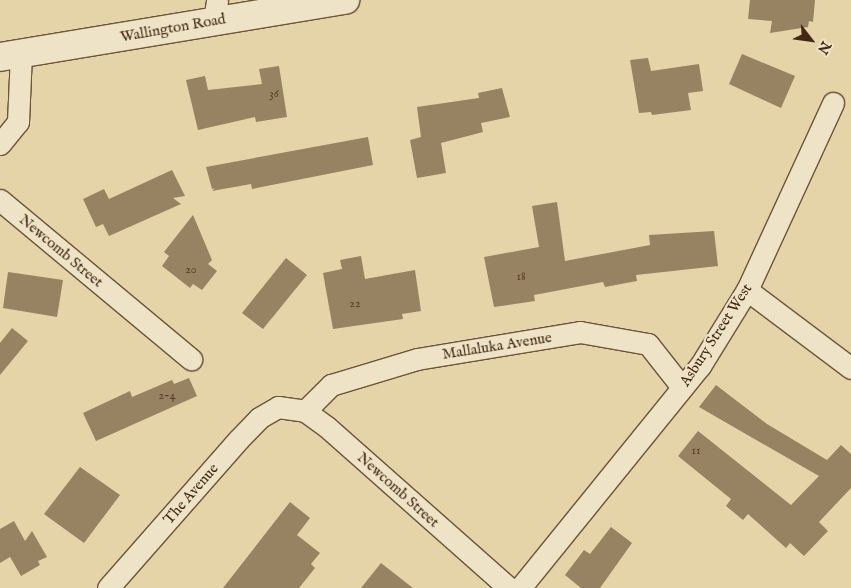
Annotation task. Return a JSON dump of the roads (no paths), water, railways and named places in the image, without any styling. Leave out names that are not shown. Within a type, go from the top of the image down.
[{"type":"street","name":"Wallington Road","points":[[10,55],[216,10],[346,0]]},
{"type":"street","points":[[0,144],[18,122],[10,55]]},
{"type":"street","name":"Asbury Street West","points":[[520,588],[700,366],[747,290],[833,103]]},
{"type":"street","name":"Newcomb Street","points":[[0,200],[191,359]]},
{"type":"street","points":[[747,290],[851,368]]},
{"type":"street","name":"Mallaluka Avenue","points":[[305,411],[331,385],[417,359],[580,332],[648,344],[682,387]]},
{"type":"street","name":"Newcomb Street","points":[[278,407],[305,411],[327,427],[509,588]]},
{"type":"street","name":"The Avenue","points":[[108,588],[239,439],[259,418],[278,407]]}]
